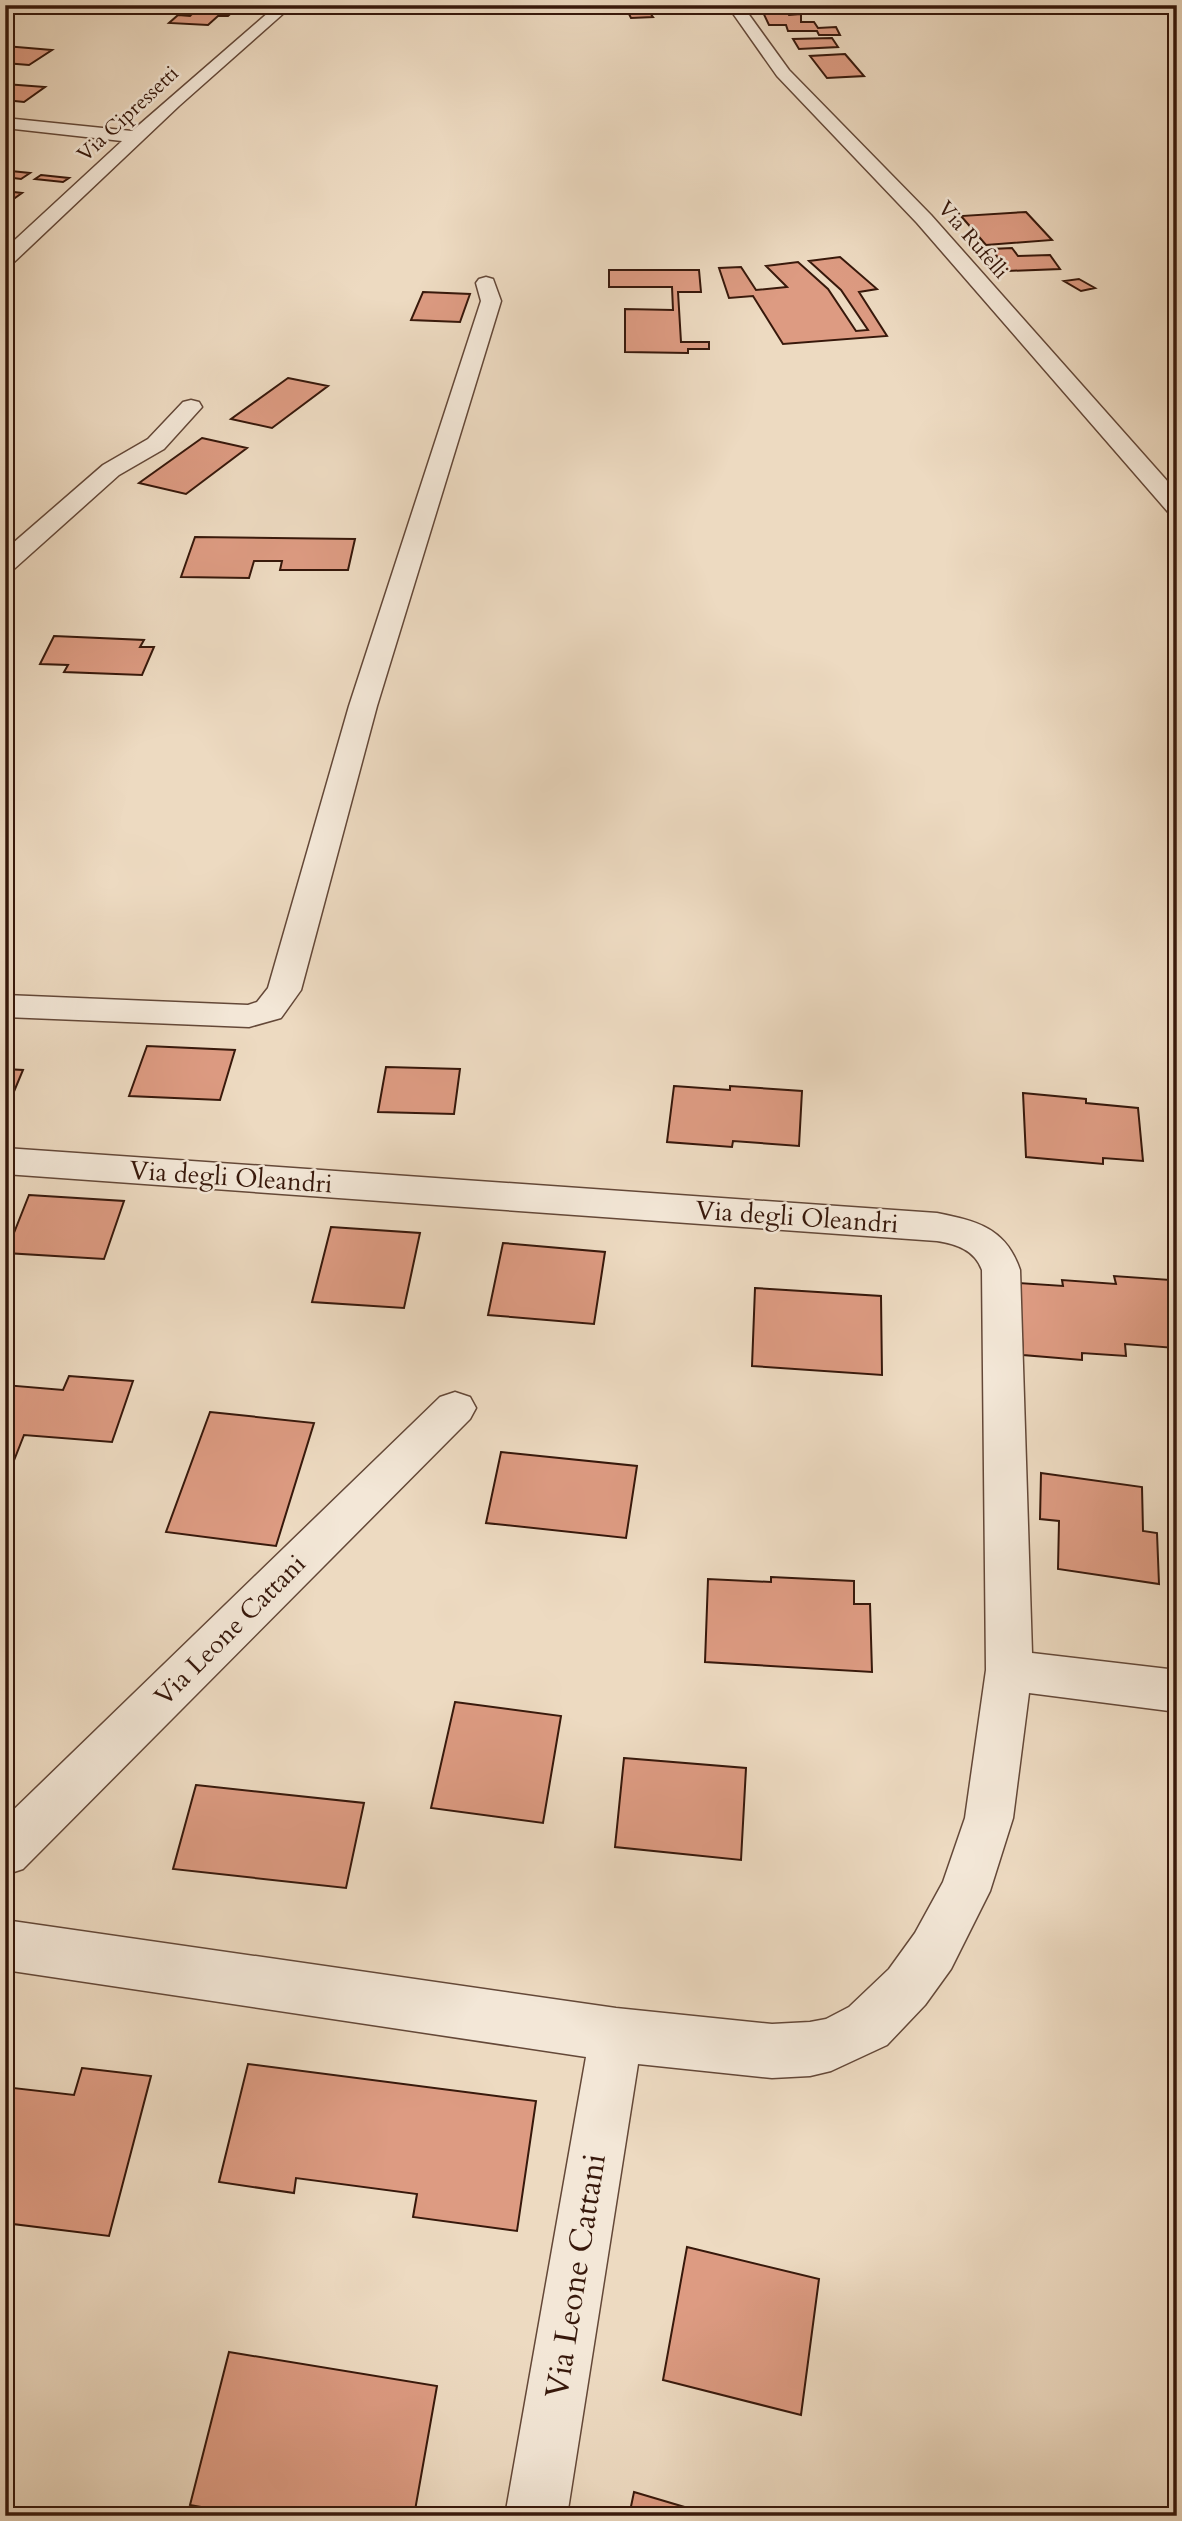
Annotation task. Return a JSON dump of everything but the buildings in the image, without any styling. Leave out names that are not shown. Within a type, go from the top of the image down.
[{"type":"street","name":"Via Cipressetti","points":[[5,260],[136,137],[286,5]]},
{"type":"street","name":"Via Rufelli","points":[[734,5],[783,73],[925,219],[1177,507]]},
{"type":"street","points":[[5,123],[136,137]]},
{"type":"street","points":[[5,1006],[248,1016],[269,1010],[284,990],[363,706],[491,301],[486,283]]},
{"type":"street","points":[[5,564],[111,470],[156,444],[191,407]]},
{"type":"street","name":"Via degli Oleandri","points":[[5,1161],[937,1227],[977,1237],[996,1254],[1001,1270],[1009,1671]]},
{"type":"street","name":"Via Leone Cattani","points":[[5,1852],[455,1408]]},
{"type":"street","points":[[5,1945],[616,2035],[772,2052],[831,2044],[868,2026],[906,1987],[938,1942],[965,1891],[980,1850],[996,1779],[1009,1671],[1177,1691]]},
{"type":"street","name":"Via Leone Cattani","points":[[536,2516],[616,2035]]}]
